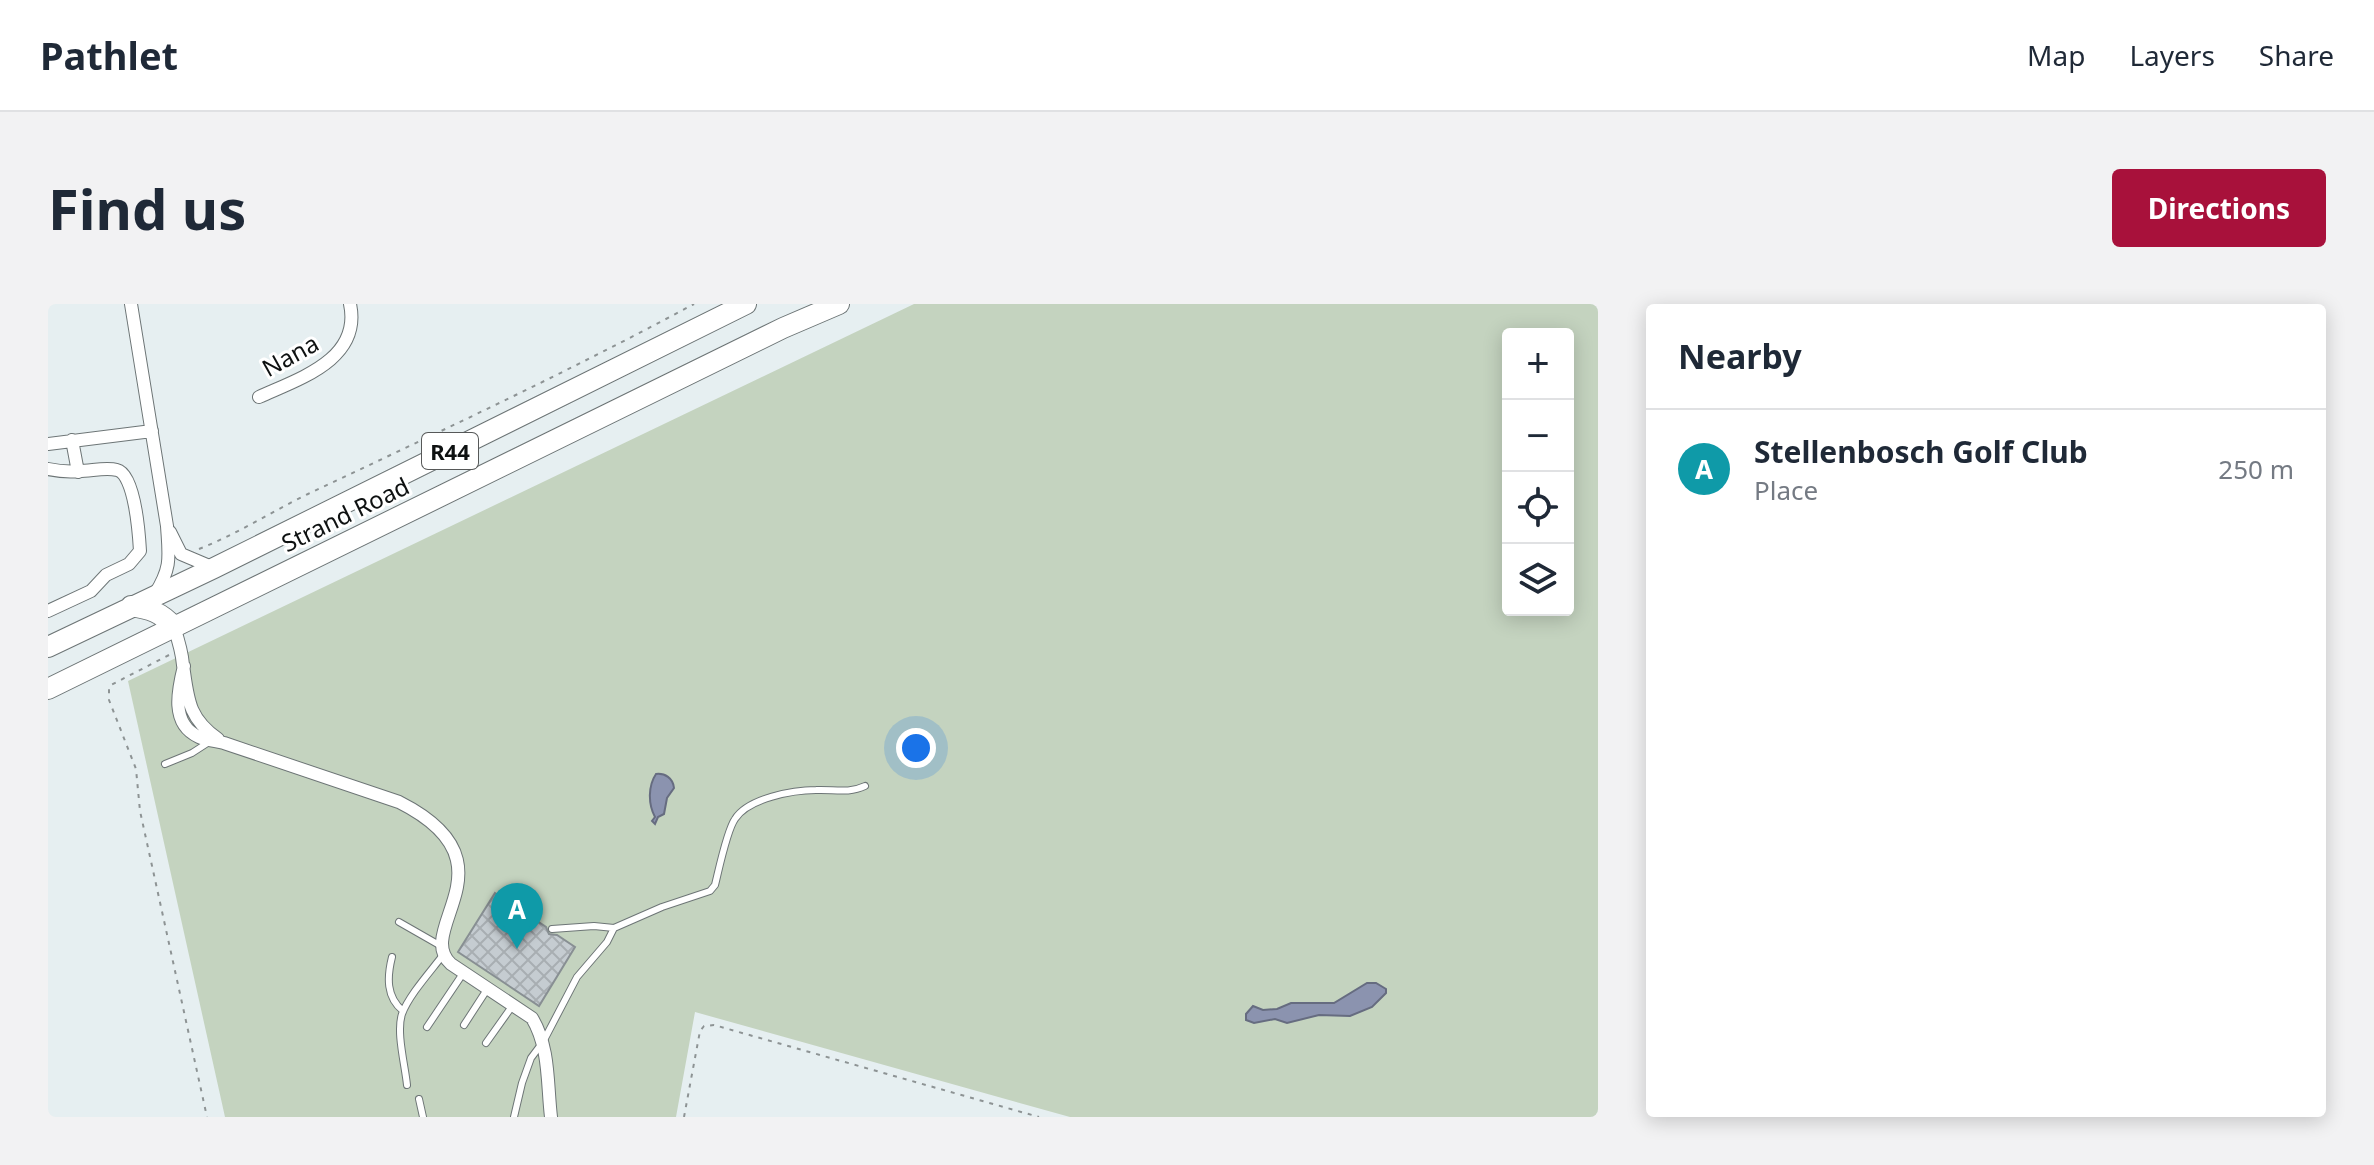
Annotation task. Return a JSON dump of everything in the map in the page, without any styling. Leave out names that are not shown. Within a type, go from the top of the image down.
[{"type":"main road","name":"Strand Road","points":[[48,647],[746,304]]},
{"type":"main road","name":"Strand Road","points":[[48,689],[783,328],[839,304]]},
{"type":"main road","points":[[174,627],[177,601],[185,581]]},
{"type":"main road","points":[[131,606],[163,614],[174,627]]},
{"type":"street","points":[[131,304],[167,526],[167,575],[154,596]]},
{"type":"street","name":"Nana","points":[[259,397],[307,375],[334,358],[351,328],[353,318],[350,304]]},
{"type":"street","points":[[48,444],[152,431]]},
{"type":"street","points":[[72,440],[78,472]]},
{"type":"street","points":[[48,469],[78,472],[118,470],[129,479],[140,551],[129,564],[106,575],[91,591],[48,611]]},
{"type":"street","points":[[167,526],[181,554],[214,568]]},
{"type":"street","points":[[174,627],[184,666],[186,692],[196,718],[218,741],[399,802],[419,812],[448,839],[455,852],[459,872],[458,888],[443,931],[442,950],[451,964],[532,1018],[543,1042],[551,1117]]},
{"type":"lane","points":[[714,320],[733,304]]},
{"type":"lane","points":[[165,764],[218,741]]},
{"type":"lane","points":[[552,929],[614,928],[710,891],[715,885],[733,822],[745,809],[770,797],[789,793],[816,790],[851,792],[865,786]]},
{"type":"lane","points":[[399,922],[442,950],[403,1011],[400,1030],[407,1085]]},
{"type":"lane","points":[[514,1117],[526,1067],[543,1042],[572,985],[607,942],[614,928]]},
{"type":"lane","points":[[392,957],[389,990],[403,1011]]},
{"type":"lane","points":[[427,1027],[464,972]]},
{"type":"lane","points":[[464,1025],[488,988]]},
{"type":"lane","points":[[486,1043],[513,1005]]},
{"type":"lane","points":[[419,1099],[423,1117]]},
{"type":"path","points":[[201,548],[694,304]]},
{"type":"path","points":[[180,649],[111,685],[109,700],[136,769],[140,811],[207,1117]]},
{"type":"path","points":[[684,1117],[700,1031],[704,1026],[714,1025],[1039,1117]]},
{"type":"green space","points":[[914,304],[1598,304],[1598,1117],[1070,1117],[695,1012],[676,1117],[225,1117],[128,681]]},
{"type":"water","points":[[656,774],[668,777],[674,788],[667,798],[664,814],[658,817],[655,824],[652,821],[655,817],[650,795]]},
{"type":"water","points":[[1367,983],[1376,983],[1386,989],[1386,993],[1372,1007],[1350,1016],[1319,1015],[1287,1023],[1275,1019],[1254,1023],[1246,1020],[1246,1014],[1253,1006],[1263,1010],[1277,1009],[1291,1003],[1334,1003]]},
{"type":"building","points":[[495,893],[546,927],[549,934],[557,935],[575,947],[539,1006],[458,952]]},
{"type":"place","name":"Stellenbosch Golf Club","points":[[517,949]]}]
